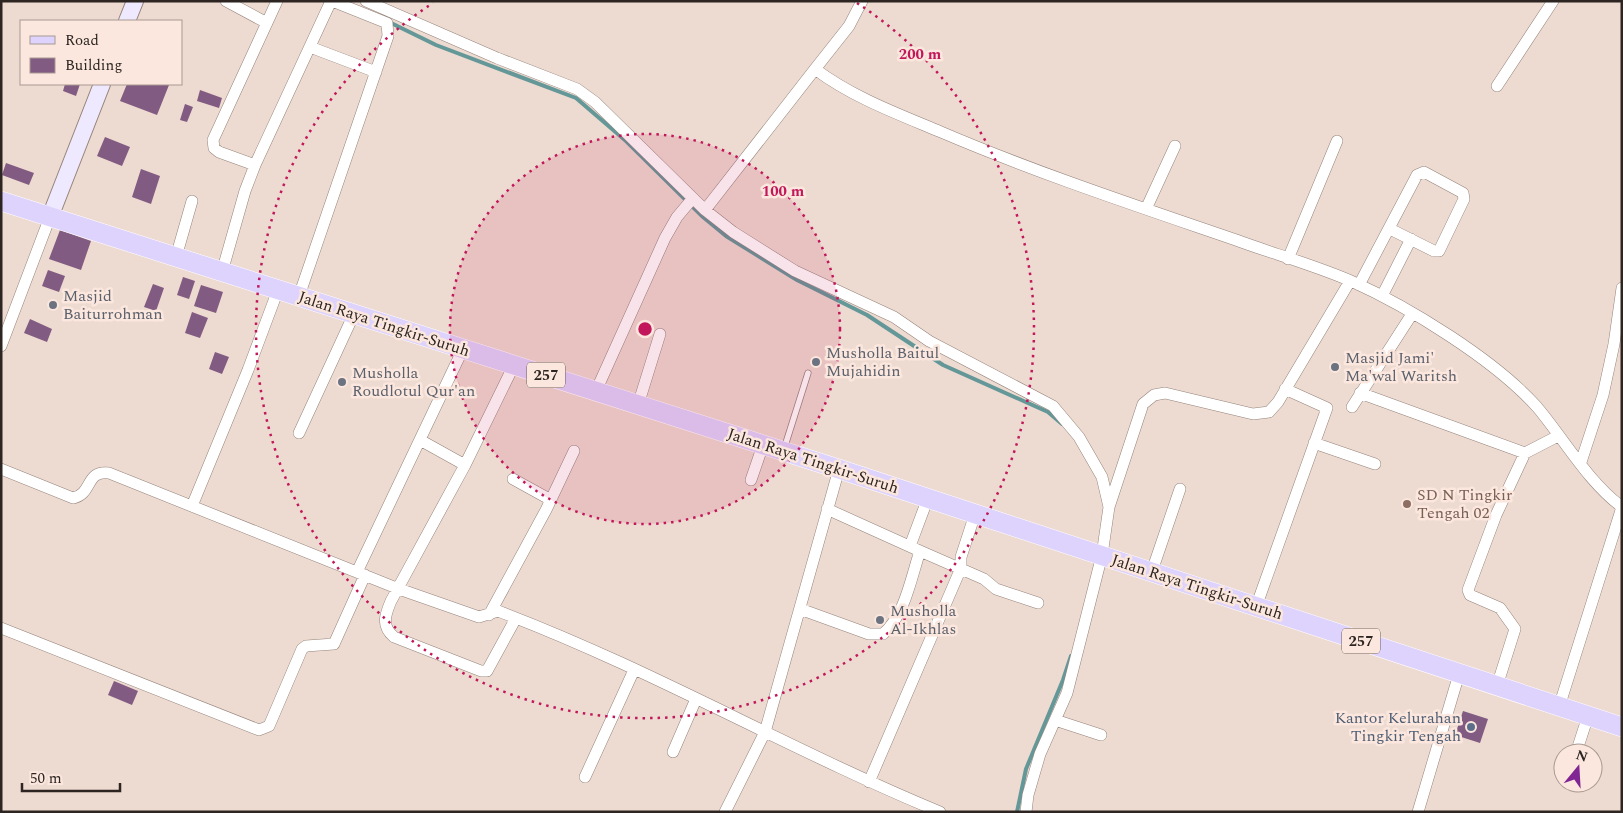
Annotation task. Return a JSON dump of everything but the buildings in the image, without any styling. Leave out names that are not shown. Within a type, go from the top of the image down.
[{"type":"main road","name":"Jalan Raya Tingkir-Suruh","points":[[1,201],[784,451],[1152,571],[1622,728]]},
{"type":"street","points":[[127,20],[135,1]]},
{"type":"street","points":[[226,1],[267,23]]},
{"type":"street","points":[[255,165],[219,152],[212,144],[215,133],[276,1]]},
{"type":"street","points":[[222,272],[245,191],[255,165],[332,1],[387,23],[388,36],[298,296]]},
{"type":"street","points":[[366,1],[497,58],[577,89],[594,102],[689,202],[705,210],[733,232],[794,271],[894,317],[928,341],[1053,406],[1079,436],[1102,477],[1109,507]]},
{"type":"street","points":[[705,210],[849,26],[862,1]]},
{"type":"street","points":[[1497,86],[1553,1]]},
{"type":"street","points":[[310,47],[376,72]]},
{"type":"street","points":[[815,69],[853,93],[987,151],[1355,283],[1412,314],[1487,362],[1514,383],[1538,408],[1558,436],[1603,491],[1622,507],[1558,707]]},
{"type":"street","points":[[1,346],[102,85]]},
{"type":"street","points":[[1288,259],[1337,141]]},
{"type":"street","points":[[1146,209],[1175,146]]},
{"type":"street","points":[[1026,812],[1028,795],[1040,754],[1067,693],[1109,507],[1136,420],[1143,404],[1154,395],[1165,392],[1254,414],[1269,412],[1390,229],[1419,173],[1424,172],[1461,190],[1464,200],[1440,251],[1434,251],[1390,229]]},
{"type":"street","points":[[176,257],[192,201]]},
{"type":"street","points":[[596,391],[665,238],[689,202]]},
{"type":"street","points":[[1382,296],[1411,239]]},
{"type":"street","points":[[1581,462],[1603,395],[1614,344],[1622,288]]},
{"type":"street","points":[[192,506],[248,370],[278,290]]},
{"type":"street","points":[[299,433],[354,314]]},
{"type":"street","points":[[1352,407],[1412,314]]},
{"type":"street","points":[[638,405],[660,334]]},
{"type":"street","points":[[1,628],[259,730],[265,729],[302,649],[306,646],[334,644],[361,574],[420,440],[463,349]]},
{"type":"street","points":[[514,365],[465,465],[391,601],[386,616],[387,631],[418,648],[481,672],[486,670],[516,618]]},
{"type":"street","points":[[1256,607],[1327,406],[1285,389]]},
{"type":"street","points":[[1360,393],[1525,453]]},
{"type":"street","points":[[1497,686],[1515,630],[1500,608],[1470,595],[1468,590],[1496,515],[1525,453],[1558,436]]},
{"type":"street","points":[[420,440],[465,465]]},
{"type":"street","points":[[1314,443],[1375,464]]},
{"type":"street","points":[[751,480],[764,445]]},
{"type":"street","points":[[489,615],[551,500],[574,451]]},
{"type":"street","points":[[1,469],[73,498],[80,497],[95,474],[100,472],[109,473],[399,589],[479,617],[498,611],[634,670],[868,782],[940,812]]},
{"type":"street","points":[[724,812],[765,732],[839,469]]},
{"type":"street","points":[[513,479],[551,500]]},
{"type":"street","points":[[1152,571],[1180,489]]},
{"type":"street","points":[[800,609],[869,634],[883,634],[891,627],[898,614],[928,498]]},
{"type":"street","points":[[828,509],[961,568],[984,579],[996,589],[1038,603]]},
{"type":"street","points":[[868,782],[961,568],[961,557],[975,514]]},
{"type":"street","points":[[585,777],[634,670]]},
{"type":"street","points":[[1418,812],[1459,674]]},
{"type":"street","points":[[673,752],[696,699]]},
{"type":"street","points":[[1579,743],[1588,716]]},
{"type":"street","points":[[1055,720],[1100,735]]},
{"type":"lane","points":[[784,451],[808,373]]},
{"type":"waterway","points":[[389,22],[436,45],[576,98],[626,141],[703,217],[726,236],[797,280],[867,315],[943,365],[1048,412],[1062,424]]},
{"type":"waterway","points":[[1017,812],[1026,769],[1071,656]]},
{"type":"place","name":"Masjid Baiturrohman","points":[[53,305]]},
{"type":"place","name":"Musholla Baitul Mujahidin","points":[[816,362]]},
{"type":"place","name":"Masjid Jami' Ma'wal Waritsh","points":[[1335,367]]},
{"type":"place","name":"Musholla Roudlotul Qur'an","points":[[342,382]]},
{"type":"place","name":"SD N Tingkir Tengah 02","points":[[1407,504]]},
{"type":"place","name":"Musholla Al-Ikhlas","points":[[880,620]]},
{"type":"place","name":"Kantor Kelurahan Tingkir Tengah","points":[[1471,727]]}]
